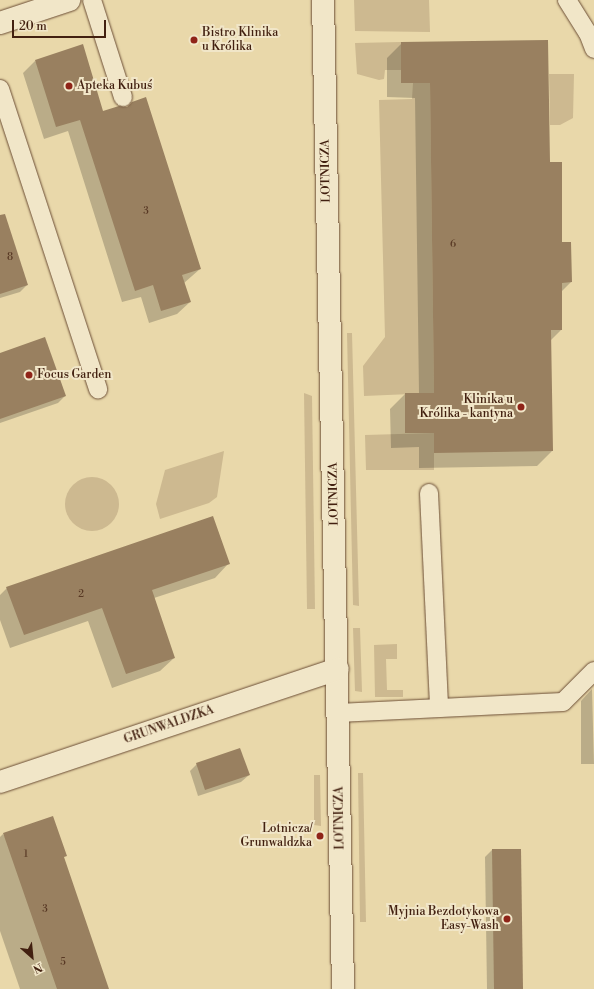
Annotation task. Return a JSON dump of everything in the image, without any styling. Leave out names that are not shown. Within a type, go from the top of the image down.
[{"type":"street","points":[[0,22],[69,0]]},
{"type":"street","name":"LOTNICZA","points":[[323,0],[338,669],[343,989]]},
{"type":"street","name":"GRUNWALDZKA","points":[[0,782],[338,669]]},
{"type":"lane","points":[[92,0],[123,97]]},
{"type":"lane","points":[[567,0],[588,33],[594,49]]},
{"type":"lane","points":[[0,89],[98,389]]},
{"type":"lane","points":[[429,493],[439,708]]},
{"type":"lane","points":[[338,713],[562,702],[594,671]]},
{"type":"shaded area","points":[[354,0],[429,0],[430,32],[355,31]]},
{"type":"shaded area","points":[[401,42],[402,70],[385,70],[384,79],[379,80],[357,74],[355,43]]},
{"type":"shaded area","points":[[549,74],[574,74],[573,118],[560,125],[550,125]]},
{"type":"shaded area","points":[[413,83],[430,83],[434,393],[364,396],[363,366],[385,337],[379,100],[412,99]]},
{"type":"shaded area","points":[[347,333],[352,333],[359,606],[353,605]]},
{"type":"shaded area","points":[[304,393],[312,396],[315,609],[307,609]]},
{"type":"shaded area","points":[[434,433],[434,470],[366,470],[365,435]]},
{"type":"shaded area","points":[[224,451],[217,497],[209,503],[160,519],[156,504],[165,470]]},
{"type":"shaded area","points":[[92,477],[102,479],[111,485],[117,494],[119,504],[117,514],[111,523],[102,529],[92,531],[82,529],[73,523],[67,514],[65,504],[67,494],[73,485],[82,479]]},
{"type":"shaded area","points":[[353,628],[360,628],[362,692],[355,691]]},
{"type":"shaded area","points":[[397,644],[397,659],[386,659],[387,690],[403,690],[403,697],[375,697],[374,645]]},
{"type":"shaded area","points":[[358,773],[363,773],[366,922],[360,922]]},
{"type":"shaded area","points":[[314,775],[320,775],[321,826],[314,825]]},
{"type":"building","points":[[548,40],[550,162],[562,162],[562,242],[571,242],[572,282],[562,283],[562,330],[551,330],[553,451],[434,453],[434,433],[405,433],[405,393],[434,393],[430,83],[401,83],[401,42]]},
{"type":"building","points":[[83,44],[103,111],[119,106],[127,107],[132,102],[146,97],[201,269],[182,275],[191,302],[161,311],[153,285],[135,291],[80,120],[56,127],[35,60]]},
{"type":"building","points":[[5,214],[28,285],[0,294],[0,215]]},
{"type":"building","name":"Focus Garden","points":[[45,337],[66,396],[0,419],[0,353]]},
{"type":"building","points":[[213,516],[230,564],[152,590],[175,658],[126,674],[102,608],[24,635],[6,587]]},
{"type":"building","points":[[240,748],[250,775],[205,790],[196,763]]},
{"type":"building","points":[[53,816],[67,856],[64,857],[109,989],[57,989],[3,833]]},
{"type":"building","name":"Myjnia Bezdotykowa Easy-Wash","points":[[492,849],[521,849],[523,989],[494,989]]},
{"type":"place","name":"Bistro Klinika u Królika","points":[[194,40]]},
{"type":"place","name":"Apteka Kubuś","points":[[69,86]]},
{"type":"place","name":"Focus Garden","points":[[29,375]]},
{"type":"place","name":"Klinika u Królika - kantyna","points":[[521,407]]},
{"type":"place","name":"Lotnicza/ Grunwaldzka","points":[[320,836]]},
{"type":"place","name":"Myjnia Bezdotykowa Easy-Wash","points":[[507,919]]}]
